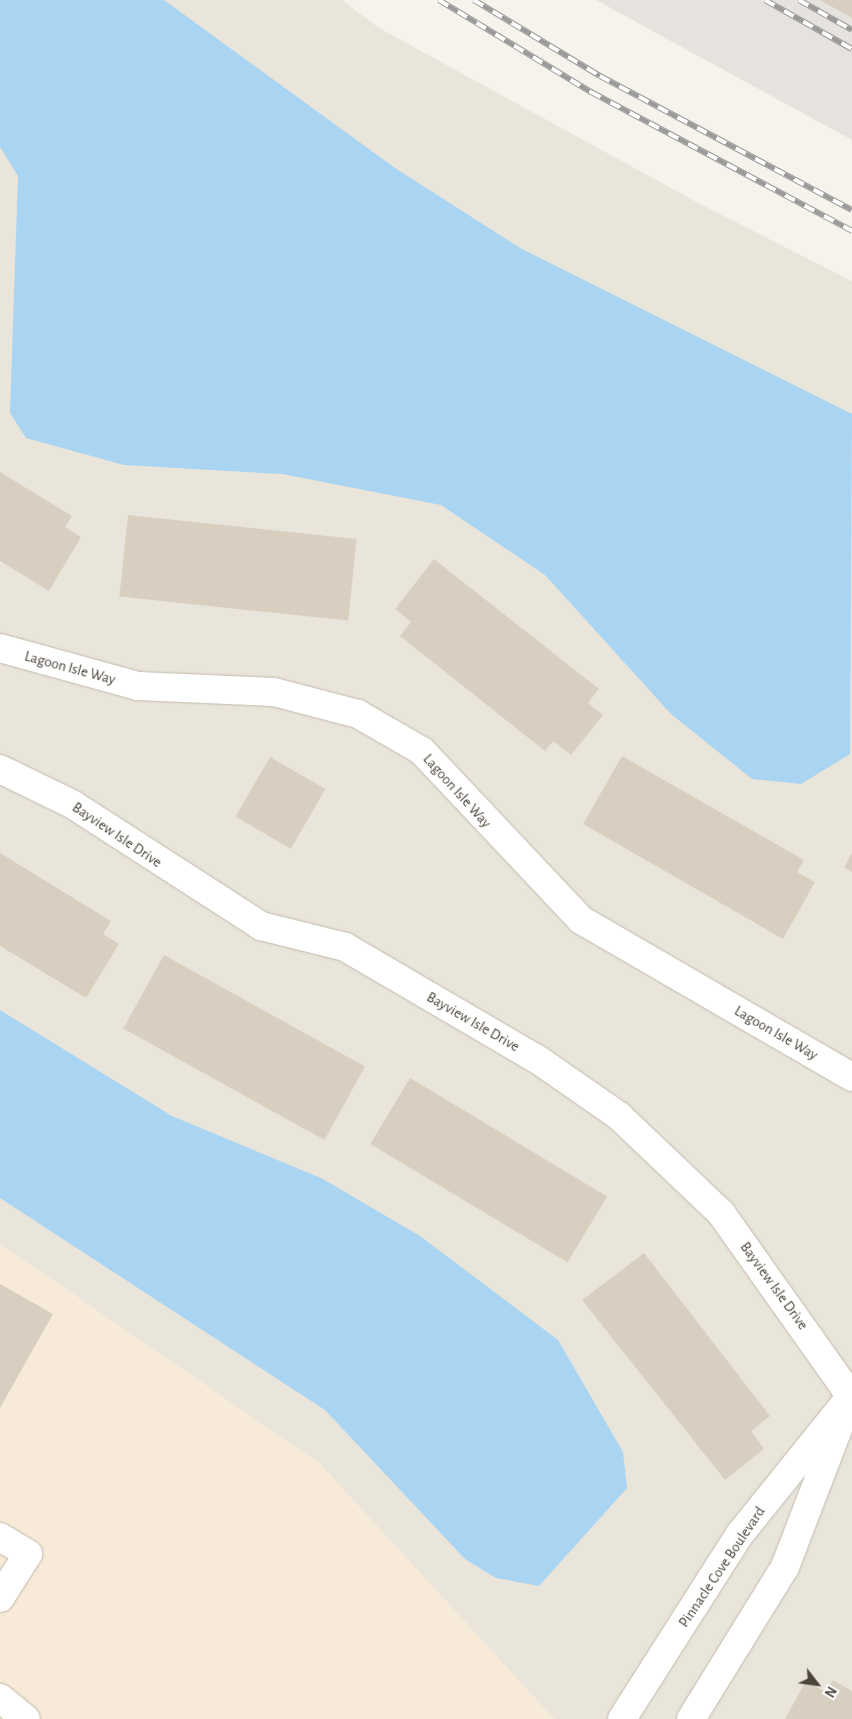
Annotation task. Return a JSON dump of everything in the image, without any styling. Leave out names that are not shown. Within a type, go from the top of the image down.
[{"type":"lane","name":"Lagoon Isle Way","points":[[0,648],[138,686],[274,692],[358,714],[422,751],[581,920],[852,1077]]},
{"type":"lane","name":"Bayview Isle Drive","points":[[0,769],[72,804],[261,926],[345,947],[537,1059],[619,1116],[721,1212],[851,1397]]},
{"type":"lane","name":"Pinnacle Cove Boulevard","points":[[622,1719],[740,1534],[851,1397]]},
{"type":"lane","points":[[691,1719],[785,1567],[851,1397]]},
{"type":"lane","points":[[0,1537],[28,1554],[0,1598]]},
{"type":"shaded area","points":[[0,0],[342,0],[379,28],[702,205],[852,281],[852,1719],[554,1719],[320,1464],[0,1244]]},
{"type":"shaded area","points":[[596,0],[852,0],[852,140]]},
{"type":"shaded area","points":[[0,1244],[320,1464],[554,1719],[0,1719]]},
{"type":"water","points":[[0,0],[164,0],[395,168],[520,248],[852,414],[850,754],[801,784],[752,779],[671,714],[545,575],[441,505],[282,474],[124,465],[26,438],[10,413],[18,176],[0,147]]},
{"type":"water","points":[[0,1010],[172,1116],[323,1179],[420,1236],[558,1340],[623,1452],[627,1488],[539,1586],[496,1578],[465,1559],[325,1410],[0,1198]]},
{"type":"building","points":[[820,0],[852,0],[852,18]]},
{"type":"building","points":[[0,472],[72,516],[65,527],[81,537],[49,591],[0,561]]},
{"type":"building","points":[[128,515],[357,539],[348,621],[119,597]]},
{"type":"building","points":[[434,559],[599,689],[588,703],[603,715],[571,755],[553,741],[545,751],[400,636],[411,622],[395,609]]},
{"type":"building","points":[[622,756],[804,860],[797,872],[815,882],[783,939],[583,824]]},
{"type":"building","points":[[270,757],[325,789],[291,849],[236,817]]},
{"type":"building","points":[[0,853],[111,921],[103,934],[119,944],[86,998],[0,946]]},
{"type":"building","points":[[852,853],[852,872],[844,867]]},
{"type":"building","points":[[164,955],[365,1067],[324,1140],[123,1028]]},
{"type":"building","points":[[410,1078],[607,1196],[567,1262],[370,1144]]},
{"type":"building","points":[[644,1253],[770,1416],[751,1431],[764,1449],[725,1480],[582,1300]]},
{"type":"building","points":[[0,1284],[53,1314],[0,1408]]},
{"type":"building","points":[[833,1680],[852,1691],[852,1719],[785,1719],[806,1681],[826,1692]]},
{"type":"railway","points":[[439,0],[591,92],[852,231]]},
{"type":"railway","points":[[474,0],[600,76],[852,210]]},
{"type":"railway","points":[[765,0],[852,49]]},
{"type":"railway","points":[[799,0],[852,30]]}]
